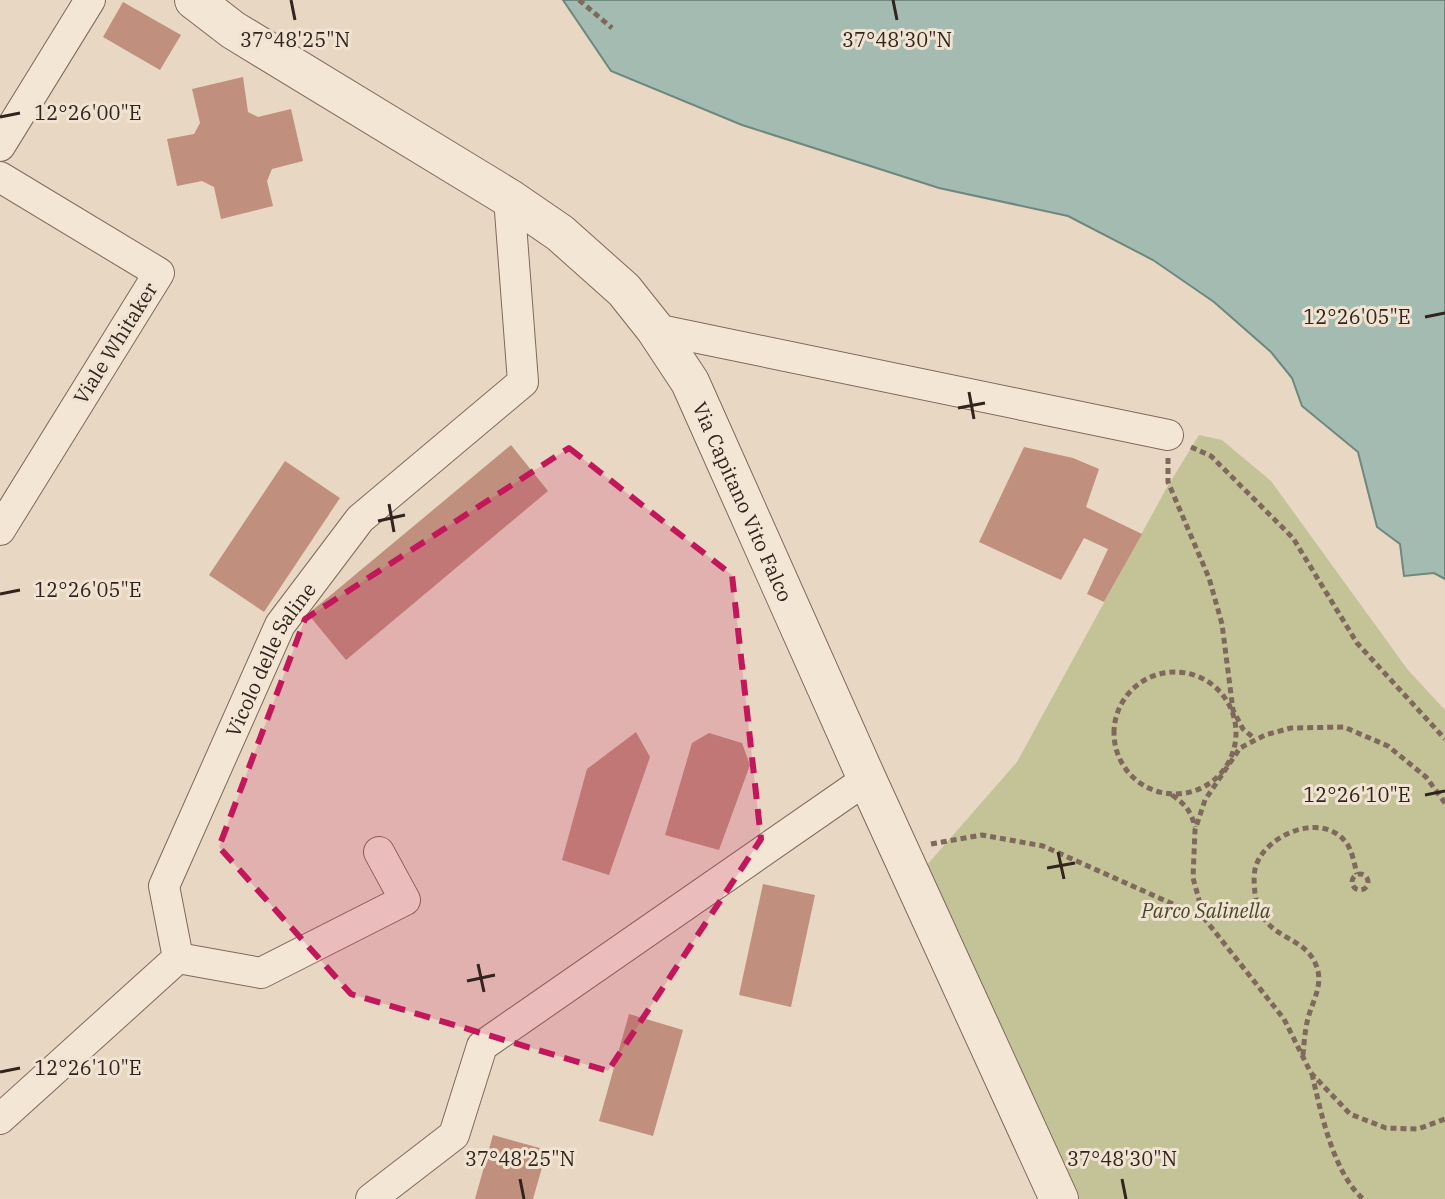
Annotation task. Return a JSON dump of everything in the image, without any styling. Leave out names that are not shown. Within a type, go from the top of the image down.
[{"type":"street","points":[[0,146],[90,0]]},
{"type":"street","name":"Via Capitano Vito Falco","points":[[194,0],[233,30],[509,198],[560,233],[624,290],[655,329],[690,382],[1059,1199]]},
{"type":"street","name":"Viale Whitaker","points":[[0,530],[159,273],[4,188]]},
{"type":"street","name":"Vicolo delle Saline","points":[[178,958],[164,886],[280,625],[360,519],[523,382],[509,198]]},
{"type":"street","points":[[655,329],[1168,435]]},
{"type":"street","points":[[371,1199],[454,1135],[482,1046],[867,779]]},
{"type":"street","points":[[0,1119],[178,958],[261,973],[405,900],[379,852]]},
{"type":"path","points":[[579,0],[612,28]]},
{"type":"path","points":[[1255,739],[1243,729],[1233,710],[1221,693],[1205,681],[1187,674],[1167,673],[1148,678],[1132,690],[1120,706],[1114,725],[1115,745],[1122,764],[1135,779],[1151,790],[1171,794],[1190,792],[1209,784],[1224,771],[1232,752],[1235,731],[1233,710],[1222,624],[1209,578],[1168,482],[1168,435],[1211,456],[1293,538],[1357,643],[1445,739]]},
{"type":"path","points":[[1195,830],[1205,800],[1240,748],[1255,739],[1291,728],[1344,727],[1388,746],[1426,777],[1445,803]]},
{"type":"path","points":[[1171,794],[1184,803],[1192,814],[1195,830],[1193,878],[1204,918],[1284,1019],[1311,1073],[1326,1131],[1353,1190],[1363,1199]]},
{"type":"path","points":[[1302,1056],[1319,978],[1315,963],[1305,949],[1268,925],[1261,915],[1254,881],[1256,864],[1280,836],[1317,827],[1335,832],[1345,840],[1357,874]]},
{"type":"path","points":[[900,851],[982,835],[1043,846],[1204,918]]},
{"type":"path","points":[[1311,1073],[1350,1114],[1386,1128],[1418,1129],[1445,1119]]},
{"type":"highlighted area","points":[[569,448],[732,575],[761,839],[608,1071],[351,994],[219,847],[305,619]]},
{"type":"green space","name":"Parco Salinella","points":[[1199,435],[1222,440],[1271,481],[1408,670],[1445,710],[1445,1199],[1076,1199],[926,866],[1017,762],[1166,489]]},
{"type":"shaded area","points":[[563,0],[1445,0],[1445,579],[1434,573],[1404,576],[1400,544],[1377,527],[1358,452],[1302,406],[1292,378],[1271,352],[1214,302],[1153,260],[1068,216],[939,188],[742,125],[611,71]]},
{"type":"building","points":[[123,2],[181,35],[160,70],[103,37]]},
{"type":"building","points":[[243,77],[248,112],[258,117],[291,109],[303,161],[272,169],[267,181],[273,206],[221,219],[214,187],[202,181],[177,186],[167,139],[194,134],[200,123],[192,89]]},
{"type":"building","points":[[511,445],[548,491],[346,660],[308,614]]},
{"type":"building","points":[[1024,447],[1073,458],[1099,469],[1086,507],[1142,534],[1104,602],[1087,594],[1108,549],[1084,538],[1061,580],[979,542]]},
{"type":"building","points":[[285,461],[340,498],[264,612],[209,575]]},
{"type":"building","points":[[636,732],[650,757],[609,875],[562,860],[587,769]]},
{"type":"building","points":[[709,733],[742,743],[750,765],[719,850],[665,835],[692,743]]},
{"type":"building","points":[[763,884],[815,895],[791,1007],[739,995]]},
{"type":"building","points":[[629,1014],[683,1030],[653,1136],[599,1121]]},
{"type":"building","points":[[493,1135],[547,1150],[533,1199],[475,1199]]}]
